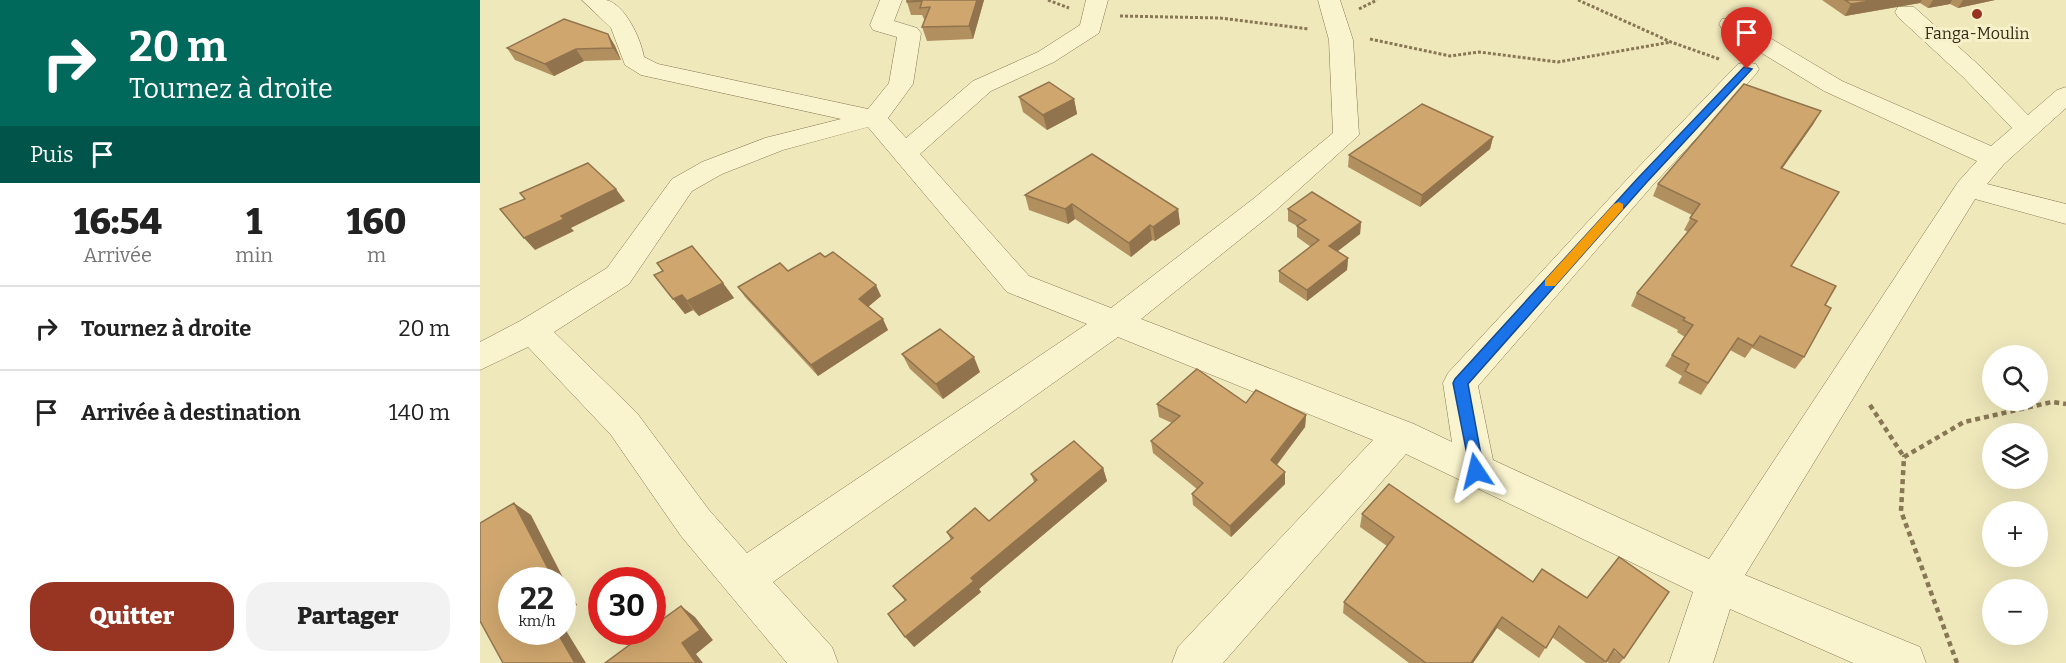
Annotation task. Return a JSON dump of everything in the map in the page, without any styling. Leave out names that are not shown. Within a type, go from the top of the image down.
[{"type":"street","points":[[593,0],[610,11],[631,39],[633,60],[650,70],[874,118],[1018,284],[1401,435],[1717,583],[1904,663]]},
{"type":"street","points":[[480,357],[532,330],[618,276],[682,185],[712,168],[774,144],[874,118],[901,84],[908,53],[909,33],[881,25],[891,0]]},
{"type":"street","points":[[904,153],[982,86],[1046,57],[1091,27],[1097,0]]},
{"type":"street","points":[[744,578],[1115,322],[1263,206],[1346,135],[1341,40],[1329,0]]},
{"type":"street","points":[[1906,12],[1972,72],[2026,129]]},
{"type":"street","points":[[1730,24],[1833,86],[1994,158]]},
{"type":"street","points":[[1476,471],[1460,383],[1642,180],[1747,69]]},
{"type":"street","points":[[1691,663],[1717,583],[1968,188],[1994,158],[2066,95]]},
{"type":"street","points":[[1968,188],[2066,214]]},
{"type":"street","points":[[532,330],[624,424],[695,523],[816,663]]},
{"type":"street","points":[[1194,663],[1401,435]]},
{"type":"path","points":[[1578,0],[1671,42],[1747,69]]},
{"type":"path","points":[[1850,374],[1904,457],[1901,511],[1958,663]]},
{"type":"path","points":[[1904,457],[1964,422],[2052,402],[2066,404]]},
{"type":"building","points":[[907,0],[977,0],[969,26],[922,27],[930,7],[920,8],[922,1],[907,2]]},
{"type":"building","points":[[1845,0],[1876,0],[1851,4]]},
{"type":"building","points":[[564,19],[608,34],[613,48],[576,49],[545,64],[507,48]]},
{"type":"building","points":[[1049,82],[1074,99],[1043,115],[1019,97]]},
{"type":"building","points":[[1744,84],[1821,111],[1781,168],[1839,192],[1791,266],[1836,286],[1825,305],[1831,308],[1804,357],[1760,336],[1753,346],[1738,338],[1708,383],[1685,371],[1689,364],[1672,355],[1693,325],[1683,320],[1685,318],[1637,293],[1697,221],[1690,218],[1700,204],[1658,184]]},
{"type":"building","points":[[1422,104],[1493,137],[1422,195],[1349,155]]},
{"type":"building","points":[[1092,154],[1178,209],[1153,227],[1150,225],[1129,243],[1072,204],[1065,209],[1025,195]]},
{"type":"building","points":[[588,163],[616,189],[561,216],[564,219],[524,238],[500,209],[525,199],[520,193]]},
{"type":"building","points":[[1312,192],[1361,222],[1329,246],[1348,258],[1307,290],[1279,271],[1319,240],[1297,226],[1306,220],[1288,209]]},
{"type":"building","points":[[692,246],[723,283],[687,301],[682,295],[673,299],[654,275],[663,271],[657,263]]},
{"type":"building","points":[[833,252],[876,285],[859,299],[883,319],[811,365],[738,287],[780,263],[788,271],[820,253],[825,257]]},
{"type":"building","points":[[940,329],[974,357],[936,384],[902,354]]},
{"type":"building","points":[[1197,369],[1246,403],[1256,390],[1306,415],[1271,460],[1285,472],[1230,526],[1192,494],[1203,483],[1151,441],[1180,416],[1157,404]]},
{"type":"building","points":[[1074,441],[1103,468],[971,578],[974,581],[905,637],[888,614],[906,600],[893,586],[953,538],[947,532],[975,508],[989,521],[1037,480],[1031,474]]},
{"type":"building","points":[[1389,484],[1533,582],[1542,569],[1587,598],[1619,557],[1669,592],[1624,658],[1614,649],[1606,662],[1559,626],[1546,648],[1502,617],[1471,663],[1426,663],[1344,602],[1394,537],[1362,514]]},
{"type":"building","points":[[514,503],[547,567],[498,567],[498,645],[565,645],[575,663],[503,663],[480,621],[480,523]]},
{"type":"building","points":[[681,606],[700,630],[682,643],[696,663],[605,663],[629,645],[666,645],[666,617]]},
{"type":"slow traffic","points":[[1550,283],[1619,206]]},
{"type":"place","name":"Fanga-Moulin","points":[[1977,14]]},
{"type":"route","points":[[1476,471],[1460,383],[1642,180],[1747,69]]}]
